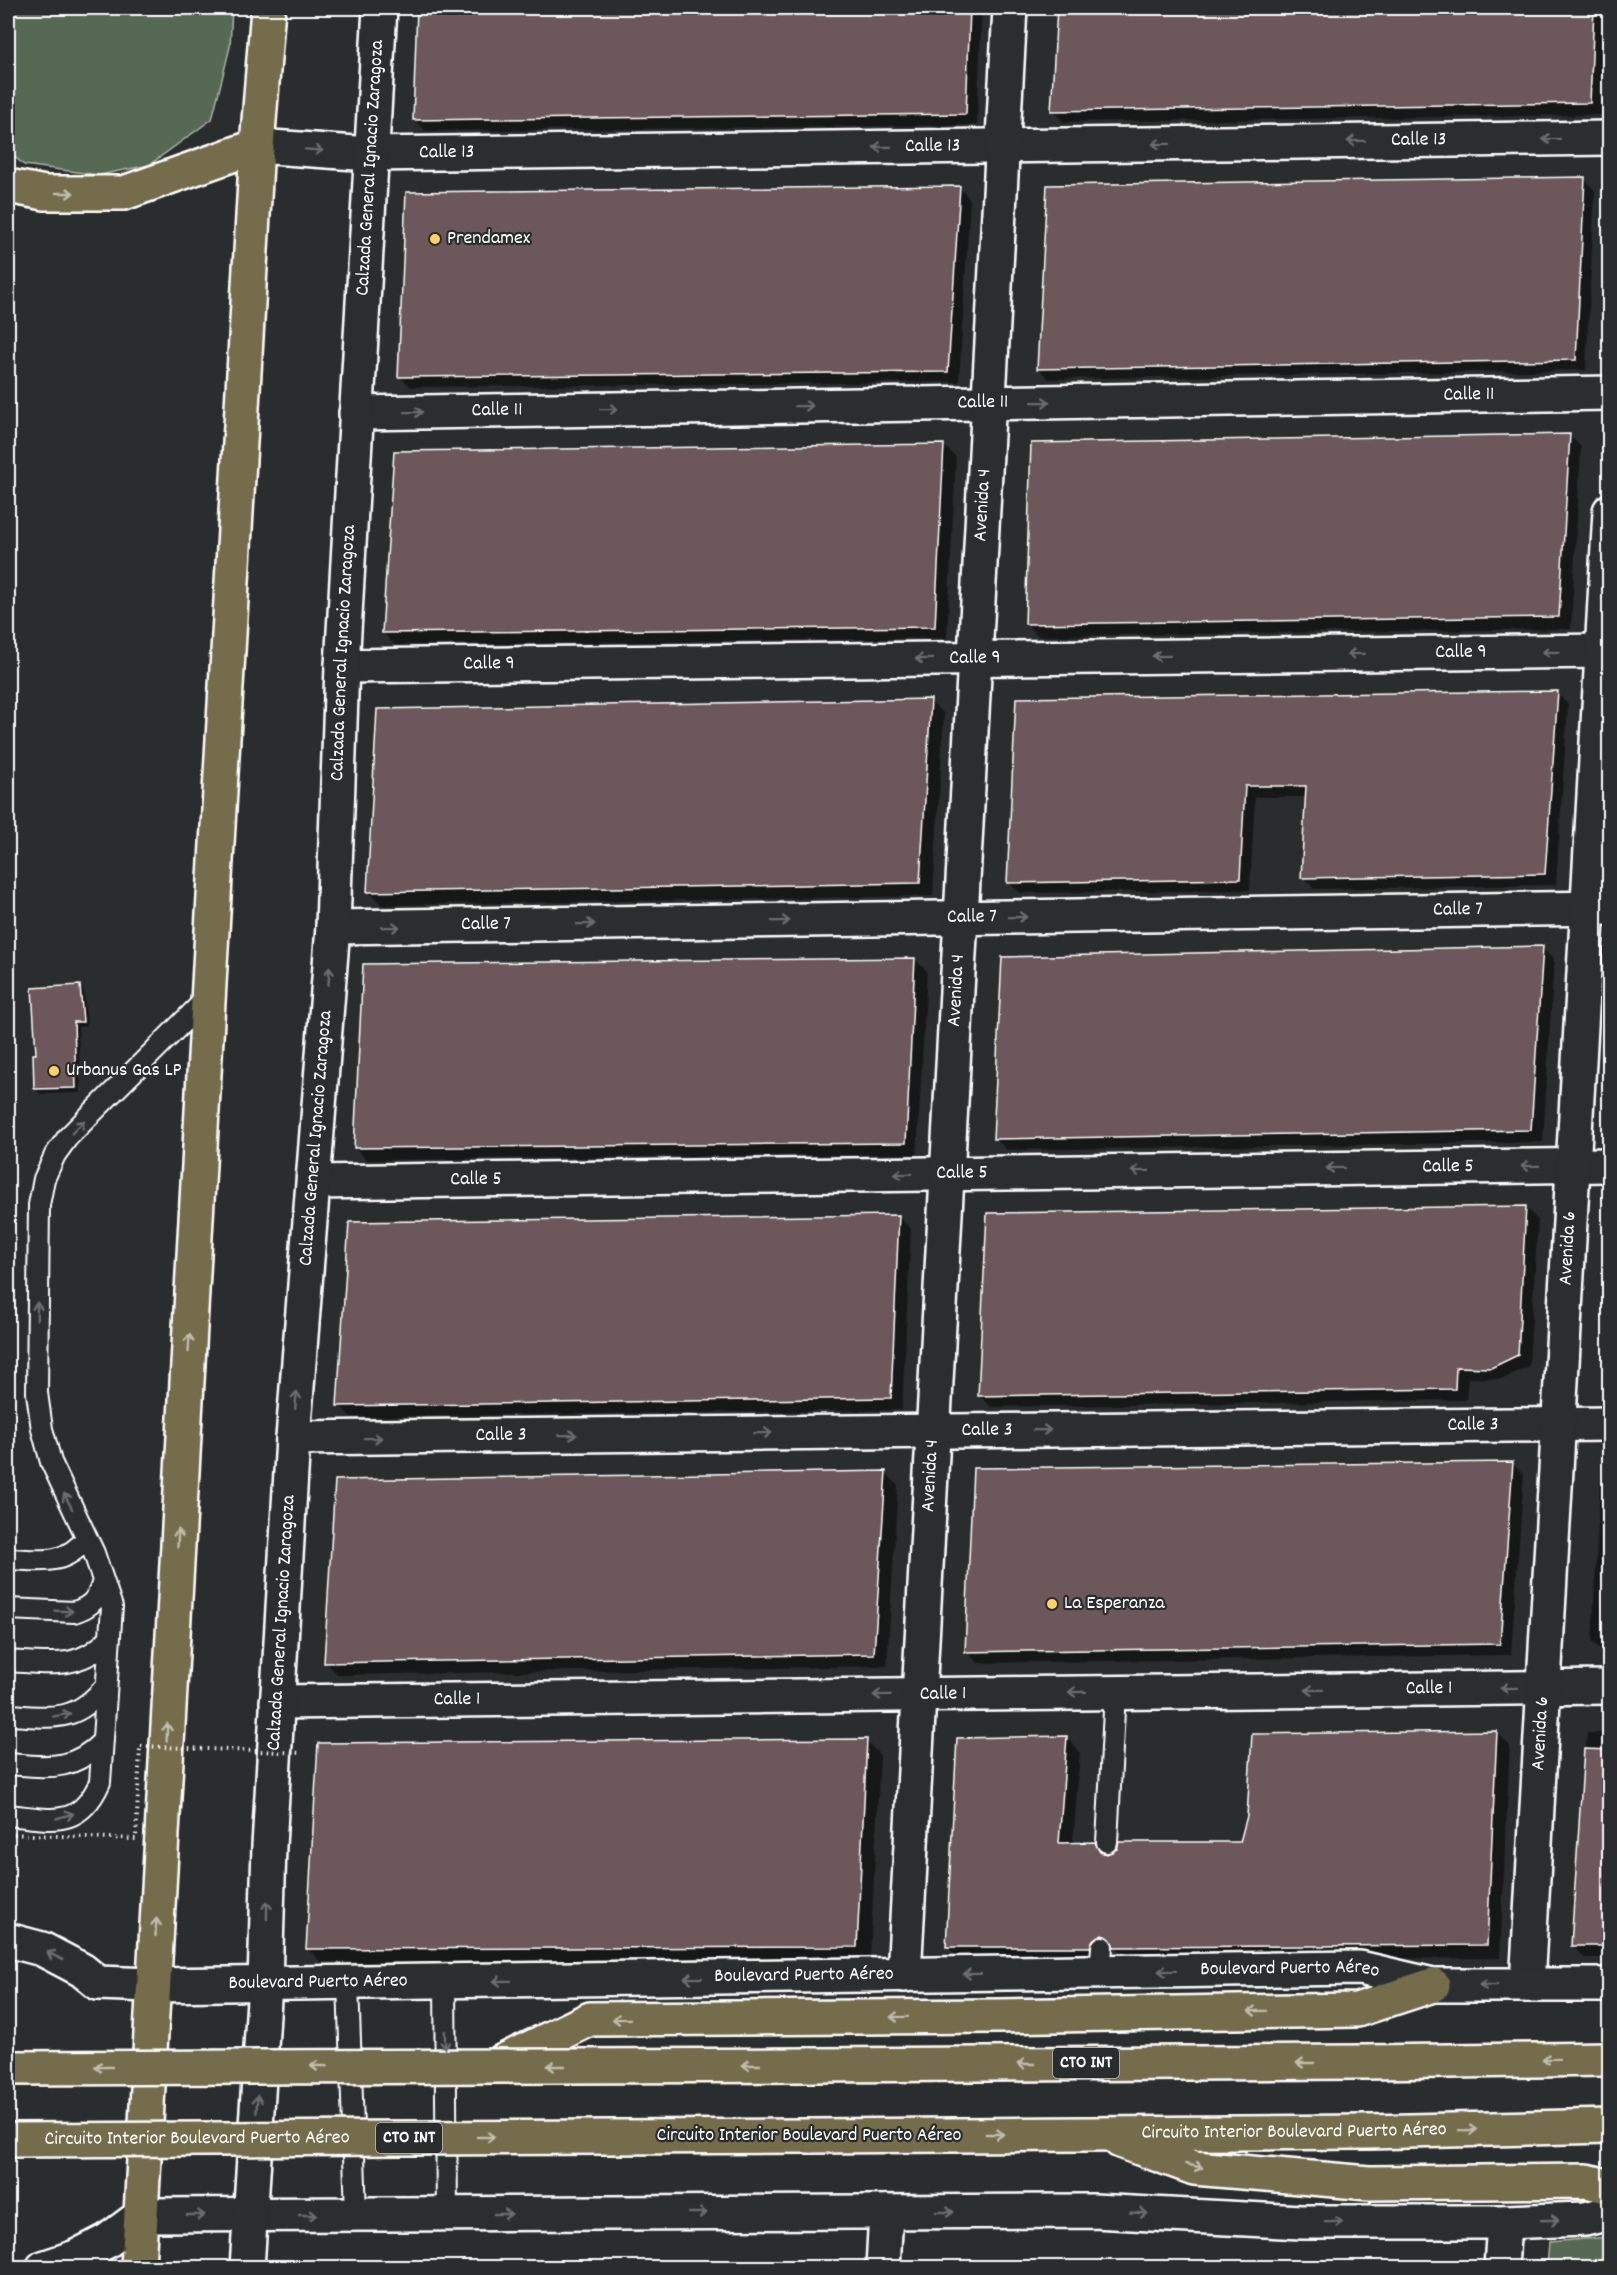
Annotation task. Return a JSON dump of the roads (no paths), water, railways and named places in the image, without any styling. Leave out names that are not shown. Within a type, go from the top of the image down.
[{"type":"main road","points":[[138,2268],[152,1985],[257,146],[268,8]]},
{"type":"main road","points":[[8,186],[45,193],[124,194],[257,146]]},
{"type":"main road","points":[[493,2066],[590,2019],[1000,2016],[1357,2010],[1433,1985]]},
{"type":"main road","name":"CTO INT","points":[[8,2068],[1610,2059]]},
{"type":"main road","name":"Circuito Interior Boulevard Puerto Aéreo","points":[[8,2140],[1368,2132],[1610,2126]]},
{"type":"main road","points":[[1099,2134],[1194,2168],[1370,2183],[1587,2181],[1610,2187]]},
{"type":"street","name":"Calzada General Ignacio Zaragoza","points":[[247,2268],[265,1984],[269,1846],[293,1438],[333,927],[342,666],[380,8]]},
{"type":"street","name":"Avenida 4","points":[[904,1975],[1010,8]]},
{"type":"street","name":"Calle 13","points":[[257,146],[370,154],[1610,138]]},
{"type":"street","name":"Calle 11","points":[[356,413],[1610,393]]},
{"type":"street","name":"Avenida 6","points":[[1527,1985],[1573,1165],[1598,909],[1610,511]]},
{"type":"street","name":"Calle 9","points":[[342,666],[1606,651]]},
{"type":"street","name":"Calle 7","points":[[333,927],[1598,909]]},
{"type":"street","name":"Calle 5","points":[[314,1182],[1610,1165]]},
{"type":"street","name":"Calle 3","points":[[293,1438],[1610,1424]]},
{"type":"street","name":"Calle 1","points":[[277,1702],[1610,1687]]},
{"type":"street","name":"Boulevard Puerto Aéreo","points":[[8,1940],[42,1949],[82,1970],[98,1983],[152,1985],[904,1975],[1101,1959],[1360,1968],[1433,1985],[1610,1985]]},
{"type":"street","points":[[43,2268],[76,2258],[107,2241],[142,2216],[1094,2211],[1301,2222],[1504,2222],[1585,2219],[1610,2213]]},
{"type":"street","points":[[883,2268],[886,2212]]},
{"type":"street","points":[[1501,2268],[1504,2222]]},
{"type":"lane","points":[[8,1815],[61,1820],[86,1806],[94,1795],[100,1782],[112,1607],[87,1538],[51,1461],[42,1429],[37,1393],[39,1205],[42,1188],[55,1155],[68,1137],[210,994]]},
{"type":"lane","points":[[8,1559],[52,1561],[70,1554],[87,1538]]},
{"type":"lane","points":[[8,1609],[74,1612],[84,1609],[100,1592],[103,1580]]},
{"type":"lane","points":[[8,1661],[66,1663],[90,1655],[110,1637]]},
{"type":"lane","points":[[8,1715],[60,1717],[86,1706],[106,1686]]},
{"type":"lane","points":[[1107,1842],[1115,1692]]},
{"type":"lane","points":[[8,1764],[66,1766],[92,1752],[103,1741]]},
{"type":"lane","points":[[445,1982],[447,2214]]},
{"type":"lane","points":[[348,1983],[356,2214]]},
{"type":"place","name":"Prendamex","points":[[435,239]]},
{"type":"place","name":"Urbanus Gas LP","points":[[54,1071]]},
{"type":"place","name":"La Esperanza","points":[[1052,1604]]}]
